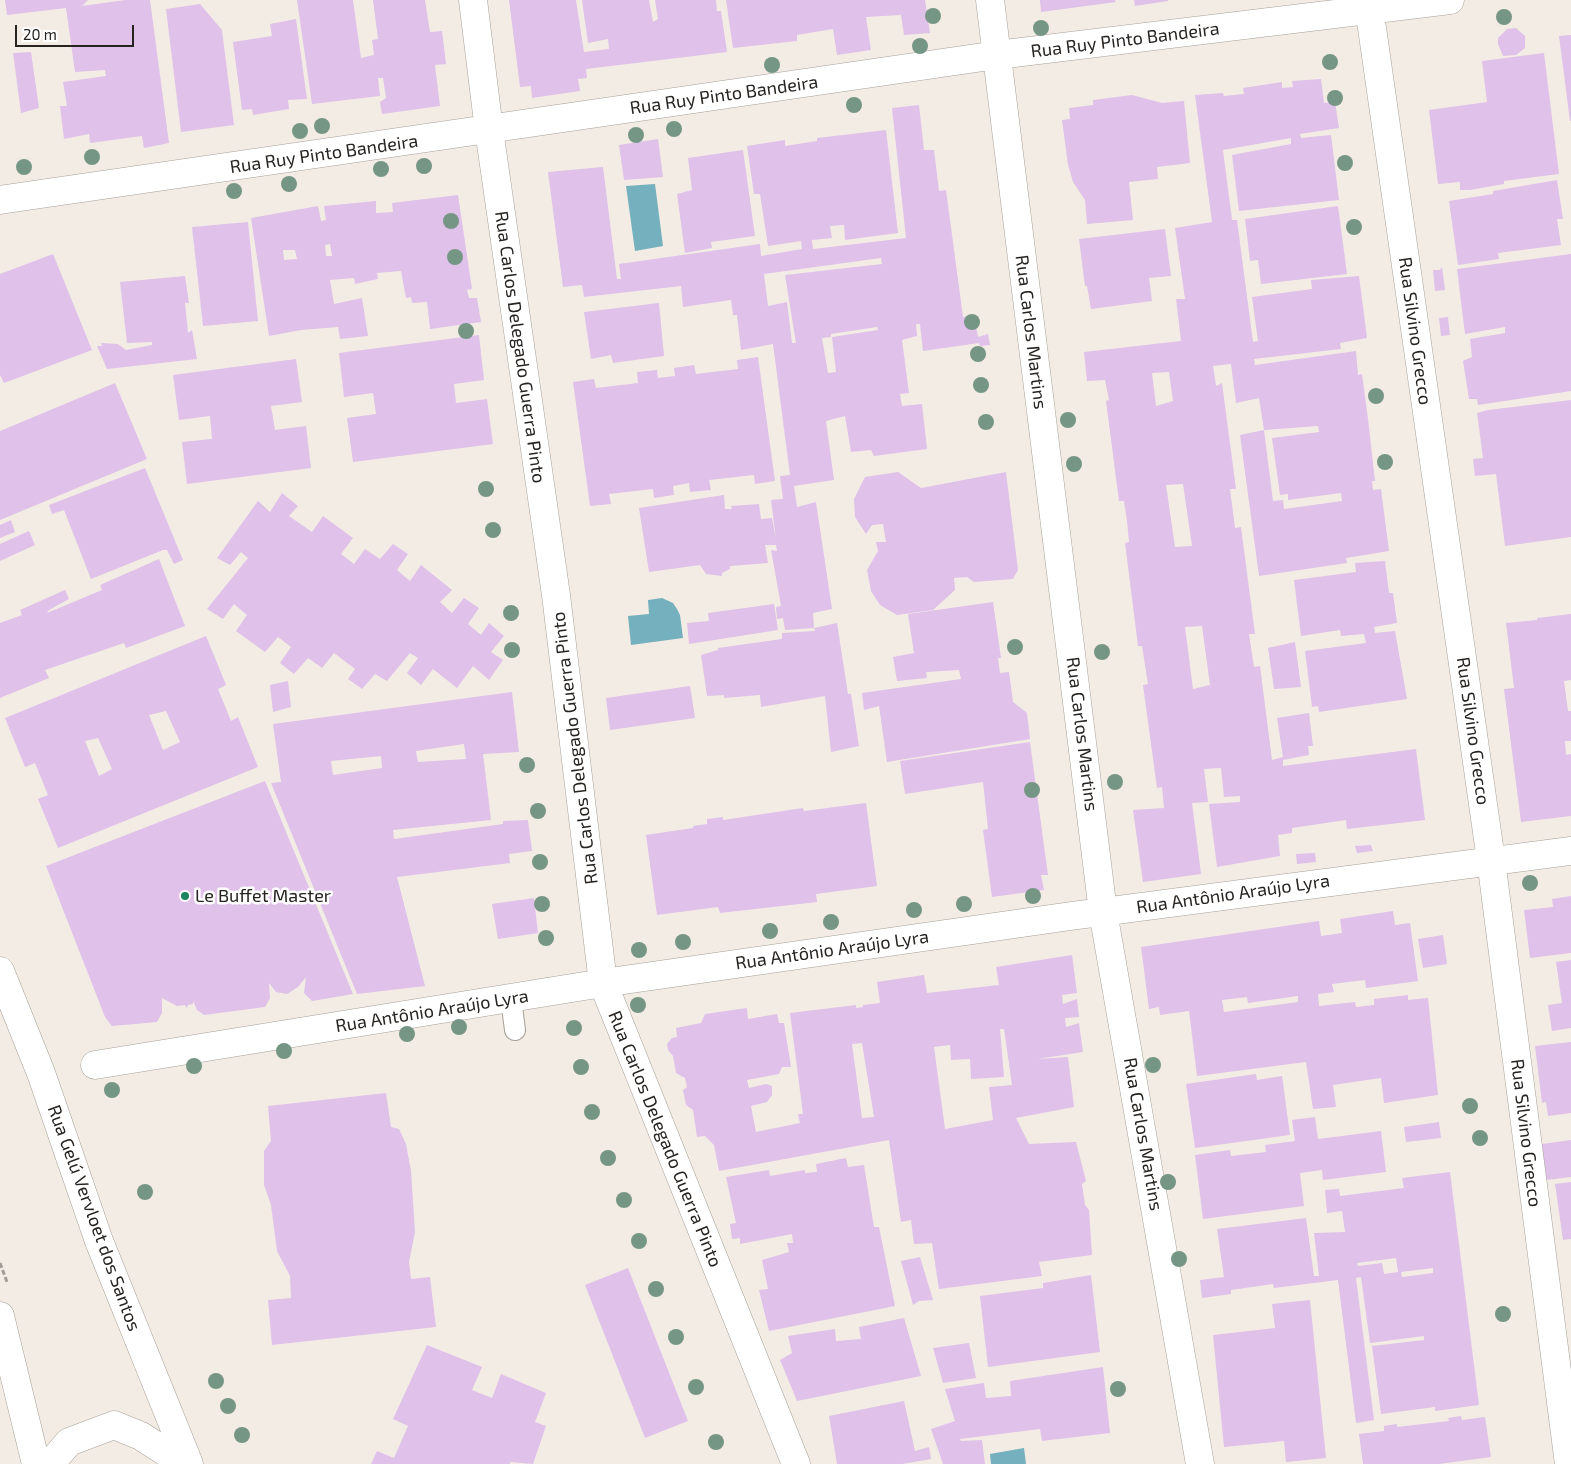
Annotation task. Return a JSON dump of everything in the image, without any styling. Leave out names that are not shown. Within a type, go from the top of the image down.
[{"type":"street","name":"Rua Carlos Delegado Guerra Pinto","points":[[473,0],[489,130],[556,595],[603,983],[796,1464]]},
{"type":"street","name":"Rua Carlos Martins","points":[[990,0],[1103,912],[1200,1464]]},
{"type":"street","name":"Rua Ruy Pinto Bandeira","points":[[0,200],[996,55],[1369,5],[1450,0]]},
{"type":"street","name":"Rua Silvino Grecco","points":[[1369,5],[1491,860],[1569,1464]]},
{"type":"street","name":"Rua Antônio Araújo Lyra","points":[[95,1065],[603,983],[1103,912],[1571,851]]},
{"type":"street","name":"Rua Gelú Vervloet dos Santos","points":[[0,971],[41,1073],[99,1241],[189,1464]]},
{"type":"street","points":[[0,1316],[36,1464]]},
{"type":"street","points":[[50,1464],[69,1442],[114,1425],[141,1436],[184,1464]]},
{"type":"lane","points":[[510,999],[515,1030]]},
{"type":"water","points":[[655,184],[663,246],[635,251],[626,186]]},
{"type":"water","points":[[662,598],[673,603],[677,609],[680,615],[683,638],[631,645],[628,616],[649,614],[648,600]]},
{"type":"water","points":[[1024,1448],[1026,1464],[991,1464],[990,1454]]},
{"type":"building","points":[[5,0],[88,0],[82,6],[125,0],[150,0],[169,143],[144,148],[142,136],[90,143],[89,134],[64,139],[60,106],[67,106],[63,82],[106,76],[105,70],[75,72],[66,8],[7,15]]},
{"type":"building","points":[[297,0],[353,0],[361,58],[374,55],[372,40],[378,39],[373,0],[425,0],[430,32],[442,31],[446,64],[435,65],[440,106],[382,114],[380,102],[386,98],[383,78],[378,78],[380,96],[312,104]]},
{"type":"building","points":[[509,0],[576,0],[584,52],[609,49],[608,39],[588,43],[582,0],[649,0],[653,22],[658,19],[655,0],[716,0],[717,11],[721,11],[727,52],[586,69],[587,78],[578,79],[580,91],[532,98],[531,86],[520,87]]},
{"type":"building","points":[[726,0],[925,0],[930,33],[904,35],[901,15],[866,17],[871,50],[837,55],[833,29],[797,35],[797,41],[733,48]]},
{"type":"building","points":[[1040,0],[1115,0],[1116,2],[1041,12]]},
{"type":"building","points":[[1134,0],[1168,0],[1168,1],[1135,6]]},
{"type":"building","points":[[200,4],[222,30],[234,125],[181,132],[166,9]]},
{"type":"building","points":[[296,19],[307,99],[288,100],[289,109],[253,115],[252,109],[242,110],[233,42],[272,36],[270,24]]},
{"type":"building","points":[[1516,28],[1525,36],[1525,48],[1516,55],[1503,56],[1498,44],[1498,38],[1507,29]]},
{"type":"building","points":[[1571,35],[1571,121],[1570,121],[1559,36]]},
{"type":"building","points":[[31,52],[39,108],[21,113],[13,53]]},
{"type":"building","points":[[1544,53],[1559,174],[1504,181],[1504,184],[1470,190],[1460,190],[1460,182],[1438,184],[1429,110],[1487,102],[1482,61]]},
{"type":"building","points":[[1321,79],[1324,103],[1335,102],[1339,128],[1300,134],[1301,138],[1331,135],[1339,200],[1239,211],[1232,155],[1291,144],[1291,138],[1223,150],[1232,220],[1237,220],[1253,342],[1258,341],[1252,297],[1312,289],[1311,280],[1359,276],[1367,338],[1340,343],[1341,349],[1254,359],[1255,365],[1356,351],[1358,375],[1362,374],[1368,419],[1375,481],[1372,481],[1373,490],[1381,489],[1389,551],[1346,558],[1347,563],[1259,576],[1240,435],[1264,430],[1259,398],[1236,403],[1231,364],[1213,366],[1216,386],[1222,383],[1236,489],[1230,489],[1235,528],[1241,527],[1255,634],[1249,634],[1254,667],[1260,666],[1272,760],[1283,757],[1277,718],[1309,713],[1313,746],[1308,746],[1309,755],[1283,760],[1283,766],[1416,749],[1425,820],[1347,829],[1346,820],[1292,828],[1292,833],[1278,835],[1280,856],[1217,867],[1209,804],[1240,802],[1240,796],[1224,797],[1221,768],[1204,769],[1208,802],[1192,803],[1201,874],[1143,882],[1133,810],[1164,808],[1162,787],[1157,788],[1143,685],[1148,684],[1142,646],[1138,646],[1125,543],[1129,542],[1127,521],[1124,501],[1119,501],[1106,401],[1109,400],[1105,380],[1087,381],[1084,352],[1181,341],[1176,299],[1185,299],[1175,228],[1212,222],[1195,95],[1223,93],[1224,96],[1244,94],[1243,88],[1282,82],[1282,88],[1293,87],[1292,81]],"holes":[[[1169,372],[1173,401],[1156,406],[1152,373]],[[1318,426],[1319,432],[1272,438],[1280,495],[1288,494],[1288,500],[1341,493],[1342,501],[1284,509],[1283,500],[1273,501],[1264,430]],[[1183,484],[1192,546],[1175,547],[1166,485]],[[1202,626],[1210,685],[1193,689],[1185,627]]]},
{"type":"building","points":[[1132,95],[1162,103],[1184,101],[1190,163],[1157,167],[1158,179],[1129,182],[1133,220],[1087,224],[1085,200],[1073,182],[1068,165],[1062,120],[1070,119],[1069,108],[1093,105],[1093,100]]},
{"type":"building","points":[[919,105],[924,150],[934,150],[939,191],[946,190],[963,317],[974,316],[978,337],[988,334],[990,345],[980,346],[979,343],[923,351],[920,324],[916,324],[917,336],[902,340],[909,393],[900,394],[902,406],[922,404],[927,449],[874,456],[871,450],[851,452],[845,416],[826,421],[834,480],[794,486],[797,507],[816,502],[832,609],[813,613],[814,628],[785,630],[783,618],[777,619],[776,607],[781,606],[771,550],[777,551],[776,545],[765,545],[768,563],[730,566],[730,569],[722,573],[722,576],[706,574],[700,565],[649,572],[639,508],[724,495],[725,509],[732,509],[731,506],[759,504],[761,519],[772,518],[776,539],[771,500],[783,499],[780,476],[790,475],[773,344],[741,350],[737,315],[733,315],[731,300],[683,307],[681,286],[584,297],[582,285],[563,287],[548,172],[603,167],[617,279],[621,279],[619,264],[760,244],[761,256],[802,249],[801,241],[768,246],[760,194],[754,194],[747,146],[785,140],[785,146],[817,141],[817,138],[886,130],[898,233],[845,240],[844,225],[830,226],[832,238],[812,240],[813,249],[906,238],[892,108]],"holes":[[[881,258],[882,264],[785,275],[796,343],[792,343],[787,302],[768,306],[764,274]],[[877,327],[878,330],[832,337],[836,372],[828,373],[822,338],[831,337],[831,334]]]},
{"type":"building","points":[[658,139],[663,177],[624,180],[619,145]]},
{"type":"building","points":[[743,150],[755,236],[711,242],[712,248],[685,253],[677,194],[692,190],[688,158]]},
{"type":"building","points":[[1557,180],[1563,219],[1557,219],[1561,245],[1498,253],[1499,259],[1458,265],[1449,201],[1493,194],[1493,191]]},
{"type":"building","points":[[458,195],[472,289],[467,290],[469,298],[477,298],[481,322],[430,329],[427,302],[412,303],[411,297],[406,298],[401,271],[377,273],[378,279],[355,284],[354,278],[330,280],[334,304],[362,298],[368,336],[340,339],[338,327],[301,330],[269,336],[251,218],[318,206],[321,221],[326,220],[324,206],[376,201],[376,213],[393,212],[392,203]],"holes":[[[330,244],[332,256],[326,256],[325,245]],[[283,250],[295,250],[297,259],[284,260]]]},
{"type":"building","points":[[1338,206],[1347,274],[1261,284],[1258,260],[1250,261],[1245,219]]},
{"type":"building","points":[[248,222],[258,321],[203,326],[192,227]]},
{"type":"building","points":[[1165,229],[1171,276],[1149,278],[1152,301],[1091,309],[1087,286],[1085,286],[1079,239]]},
{"type":"building","points":[[53,254],[92,350],[4,383],[0,375],[0,274]]},
{"type":"building","points":[[1571,254],[1571,391],[1478,405],[1477,399],[1469,399],[1463,361],[1472,357],[1470,339],[1505,333],[1505,327],[1465,334],[1457,269]]},
{"type":"building","points":[[1442,267],[1445,290],[1435,291],[1433,270],[1440,270]]},
{"type":"building","points":[[185,276],[189,303],[185,303],[188,333],[192,330],[197,359],[107,369],[97,346],[102,346],[101,343],[118,344],[126,350],[152,345],[152,342],[127,343],[120,282]]},
{"type":"building","points":[[659,303],[664,356],[613,363],[611,355],[591,359],[584,312]]},
{"type":"building","points":[[1448,317],[1450,335],[1441,336],[1439,318]]},
{"type":"building","points":[[479,335],[484,380],[454,384],[456,403],[487,399],[493,444],[353,462],[347,418],[376,414],[373,393],[344,397],[339,353]]},
{"type":"building","points":[[758,357],[775,481],[755,484],[754,475],[709,480],[711,490],[690,492],[689,483],[673,486],[674,495],[654,498],[653,489],[609,494],[611,504],[590,506],[573,382],[594,379],[596,388],[638,383],[637,372],[657,370],[658,378],[675,376],[674,368],[694,365],[696,374],[738,369],[737,360]]},
{"type":"building","points":[[296,359],[302,402],[271,406],[275,430],[306,426],[311,468],[187,484],[182,442],[212,439],[210,416],[179,420],[173,375]]},
{"type":"building","points":[[115,383],[147,459],[0,520],[0,431]]},
{"type":"building","points":[[1571,400],[1571,537],[1505,546],[1496,474],[1475,476],[1473,459],[1483,458],[1477,413]]},
{"type":"building","points":[[145,468],[183,560],[174,564],[167,550],[163,550],[91,579],[64,510],[52,514],[49,505]]},
{"type":"building","points":[[898,472],[921,488],[1006,472],[1018,570],[1013,579],[974,582],[967,577],[954,578],[955,590],[933,610],[897,615],[880,605],[871,591],[867,570],[878,551],[876,542],[886,542],[883,524],[872,525],[866,534],[855,517],[854,499],[865,477]]},
{"type":"building","points":[[282,493],[298,506],[289,516],[312,532],[323,516],[353,538],[341,554],[354,564],[365,549],[380,559],[393,544],[408,554],[397,570],[410,581],[421,565],[452,590],[440,602],[452,613],[464,598],[479,608],[468,624],[481,635],[489,623],[504,636],[491,652],[503,660],[489,680],[473,666],[457,688],[433,669],[421,685],[407,673],[418,658],[410,653],[387,681],[375,674],[362,689],[348,679],[355,669],[334,653],[322,668],[308,658],[294,674],[280,663],[291,647],[278,637],[265,652],[236,631],[247,615],[234,604],[223,619],[207,609],[248,558],[241,552],[230,565],[217,558],[258,501],[270,512]]},
{"type":"building","points":[[11,520],[15,532],[0,538],[0,525]]},
{"type":"building","points":[[29,531],[35,545],[0,561],[0,544]]},
{"type":"building","points":[[159,559],[185,626],[126,648],[124,643],[45,670],[49,678],[0,698],[0,623],[22,615],[20,610],[65,590],[69,599],[47,613],[102,590],[100,585]]},
{"type":"building","points":[[1385,561],[1389,593],[1393,593],[1397,623],[1374,627],[1375,633],[1395,631],[1407,699],[1319,712],[1318,706],[1312,707],[1305,651],[1366,643],[1364,634],[1341,636],[1340,630],[1301,636],[1294,580],[1356,572],[1355,563]]},
{"type":"building","points":[[993,602],[1001,658],[998,658],[1000,673],[1009,672],[1013,702],[1027,713],[1030,739],[887,762],[879,706],[864,710],[862,693],[961,679],[959,670],[926,672],[927,678],[897,681],[893,657],[914,653],[908,614]]},
{"type":"building","points":[[774,604],[778,630],[689,644],[687,623],[709,621],[708,613]]},
{"type":"building","points":[[1571,614],[1571,680],[1564,681],[1568,711],[1571,711],[1571,741],[1565,741],[1566,755],[1571,754],[1571,816],[1521,822],[1504,689],[1514,688],[1506,623]]},
{"type":"building","points":[[837,623],[848,694],[851,694],[859,746],[831,752],[825,696],[761,707],[760,695],[724,698],[724,695],[707,696],[701,655],[718,650],[718,648],[782,639],[782,633],[815,631],[814,628]]},
{"type":"building","points":[[206,636],[226,685],[218,689],[231,721],[238,717],[258,767],[58,848],[38,799],[48,795],[35,763],[25,767],[5,718]],"holes":[[[166,711],[180,742],[163,750],[149,715]],[[98,738],[112,769],[99,776],[85,741]]]},
{"type":"building","points":[[1295,642],[1301,687],[1274,689],[1268,648]]},
{"type":"building","points":[[288,681],[291,707],[273,712],[270,685]]},
{"type":"building","points":[[690,686],[695,718],[610,730],[606,698]]},
{"type":"building","points":[[512,692],[519,752],[483,754],[491,820],[393,830],[394,839],[503,824],[503,821],[528,820],[532,851],[509,854],[510,863],[397,877],[425,986],[357,994],[271,783],[281,782],[273,724]],"holes":[[[464,744],[466,759],[418,762],[416,751]],[[381,756],[382,768],[333,775],[331,761]]]},
{"type":"building","points":[[1030,742],[1048,875],[1041,875],[1044,890],[992,897],[983,830],[988,829],[983,782],[905,794],[900,761]]},
{"type":"building","name":"Le Buffet Master","points":[[265,781],[353,994],[312,1001],[304,993],[306,977],[298,987],[287,994],[276,992],[269,983],[270,998],[265,1007],[204,1015],[197,1010],[193,1001],[193,1004],[188,1005],[187,1008],[185,1005],[177,1006],[162,998],[162,1013],[157,1022],[112,1026],[105,1017],[46,866]]},
{"type":"building","points":[[866,803],[877,886],[816,894],[817,902],[720,913],[718,907],[657,915],[646,835],[693,828],[693,826],[707,824],[707,819],[723,817],[723,820],[803,808],[804,811]]},
{"type":"building","points":[[1371,845],[1373,851],[1357,853],[1355,846]]},
{"type":"building","points":[[1315,853],[1316,862],[1297,864],[1296,854]]},
{"type":"building","points":[[1571,896],[1571,953],[1530,958],[1524,910],[1553,907],[1552,899]]},
{"type":"building","points":[[534,898],[538,933],[498,939],[492,904]]},
{"type":"building","points":[[1393,911],[1395,925],[1410,923],[1418,981],[1366,988],[1365,980],[1332,984],[1334,992],[1318,994],[1319,1006],[1355,1002],[1356,1007],[1374,1005],[1374,999],[1408,995],[1408,1000],[1428,998],[1438,1095],[1384,1103],[1381,1078],[1333,1085],[1336,1107],[1313,1109],[1306,1062],[1197,1076],[1189,1011],[1160,1015],[1159,1007],[1149,1009],[1141,947],[1319,921],[1321,936],[1342,933],[1340,919]],"holes":[[[1298,996],[1298,1002],[1224,1012],[1222,1000],[1247,997],[1248,1003]]]},
{"type":"building","points":[[1443,935],[1447,964],[1423,968],[1418,939]]},
{"type":"building","points":[[1072,955],[1077,993],[1062,995],[1063,1004],[1077,999],[1079,1017],[1065,1018],[1066,1027],[1079,1023],[1083,1052],[1037,1059],[1068,1057],[1074,1107],[1016,1118],[1029,1144],[1076,1142],[1086,1181],[1082,1184],[1085,1205],[1089,1210],[1092,1255],[1039,1262],[1042,1276],[939,1289],[932,1243],[914,1244],[911,1220],[901,1222],[889,1140],[719,1171],[714,1145],[705,1136],[697,1137],[693,1110],[686,1105],[683,1090],[687,1087],[685,1078],[676,1073],[673,1056],[668,1050],[667,1044],[672,1038],[677,1037],[676,1028],[701,1023],[705,1014],[747,1008],[748,1019],[777,1014],[779,1023],[784,1023],[791,1067],[782,1067],[779,1074],[747,1080],[749,1088],[766,1084],[772,1086],[772,1095],[767,1102],[751,1106],[756,1132],[800,1123],[798,1114],[803,1114],[790,1013],[856,1005],[856,1008],[863,1007],[863,1005],[880,1003],[877,982],[924,975],[927,993],[999,985],[996,967]],"holes":[[[1000,1029],[1004,1029],[1012,1085],[989,1087],[993,1120],[945,1129],[934,1047],[950,1045],[951,1060],[970,1059],[971,1079],[1004,1077]],[[862,1043],[874,1117],[862,1118],[852,1044]]]},
{"type":"building","points":[[1571,960],[1571,1028],[1552,1031],[1548,1005],[1562,1003],[1556,962]]},
{"type":"building","points":[[1571,1042],[1571,1113],[1548,1116],[1546,1102],[1542,1103],[1535,1046]]},
{"type":"building","points":[[1256,1074],[1257,1080],[1282,1076],[1290,1135],[1195,1148],[1186,1084]]},
{"type":"building","points":[[386,1093],[391,1127],[399,1129],[406,1144],[411,1171],[415,1232],[409,1262],[411,1279],[430,1277],[436,1327],[272,1345],[268,1300],[291,1298],[290,1276],[277,1251],[271,1205],[264,1185],[264,1151],[271,1141],[268,1106]]},
{"type":"building","points":[[1315,1117],[1318,1139],[1381,1131],[1386,1172],[1323,1180],[1322,1170],[1300,1173],[1304,1206],[1203,1219],[1195,1155],[1230,1150],[1231,1156],[1266,1152],[1265,1145],[1295,1141],[1292,1120]]},
{"type":"building","points":[[1439,1122],[1441,1138],[1406,1142],[1404,1127]]},
{"type":"building","points":[[1571,1140],[1571,1177],[1546,1180],[1542,1144]]},
{"type":"building","points":[[846,1158],[848,1167],[864,1165],[874,1227],[879,1227],[895,1306],[769,1331],[759,1290],[768,1289],[762,1260],[789,1252],[787,1243],[793,1243],[792,1234],[740,1244],[740,1238],[732,1239],[730,1224],[736,1223],[726,1177],[769,1170],[770,1176],[805,1170],[805,1173],[817,1172],[816,1164]]},
{"type":"building","points":[[1450,1172],[1479,1405],[1435,1411],[1435,1407],[1381,1414],[1372,1346],[1424,1340],[1424,1336],[1370,1343],[1361,1277],[1356,1278],[1374,1420],[1356,1423],[1338,1280],[1274,1288],[1273,1284],[1231,1290],[1231,1294],[1202,1298],[1200,1280],[1224,1277],[1217,1229],[1306,1218],[1314,1276],[1319,1276],[1314,1233],[1345,1232],[1342,1211],[1327,1213],[1325,1190],[1339,1189],[1340,1196],[1404,1188],[1402,1178]],"holes":[[[1396,1258],[1398,1272],[1384,1274],[1382,1263],[1358,1266],[1357,1263]],[[1433,1268],[1433,1273],[1402,1277],[1401,1272]]]},
{"type":"building","points":[[1571,1182],[1571,1239],[1563,1240],[1555,1184]]},
{"type":"building","points":[[920,1257],[933,1300],[919,1301],[913,1305],[901,1261]]},
{"type":"building","points":[[628,1268],[688,1421],[645,1438],[585,1285]]},
{"type":"building","points":[[1091,1275],[1100,1352],[988,1367],[980,1296],[1043,1288],[1043,1283]]},
{"type":"building","points":[[1310,1300],[1326,1458],[1286,1462],[1284,1441],[1224,1447],[1213,1335],[1275,1328],[1272,1304]]},
{"type":"building","points":[[904,1318],[921,1376],[797,1401],[780,1360],[792,1353],[788,1336],[835,1329],[836,1341],[861,1339],[859,1327]]},
{"type":"building","points":[[969,1343],[976,1378],[943,1383],[933,1348]]},
{"type":"building","points":[[427,1345],[482,1367],[472,1390],[492,1398],[501,1374],[546,1393],[535,1422],[546,1426],[533,1464],[510,1462],[510,1464],[371,1464],[377,1451],[394,1458],[408,1426],[393,1419]]},
{"type":"building","points":[[1103,1367],[1110,1433],[1042,1441],[1040,1429],[960,1439],[961,1441],[982,1440],[985,1464],[943,1464],[931,1429],[955,1421],[945,1389],[984,1383],[986,1398],[1011,1396],[1010,1381]]},
{"type":"building","points":[[904,1401],[915,1451],[929,1447],[931,1459],[902,1464],[837,1464],[829,1416]]},
{"type":"building","points":[[1461,1416],[1462,1420],[1485,1417],[1491,1457],[1439,1464],[1363,1464],[1359,1434],[1384,1431],[1384,1426],[1397,1424],[1397,1427],[1449,1421],[1448,1418]]},
{"type":"place","name":"Le Buffet Master","points":[[185,896]]}]
